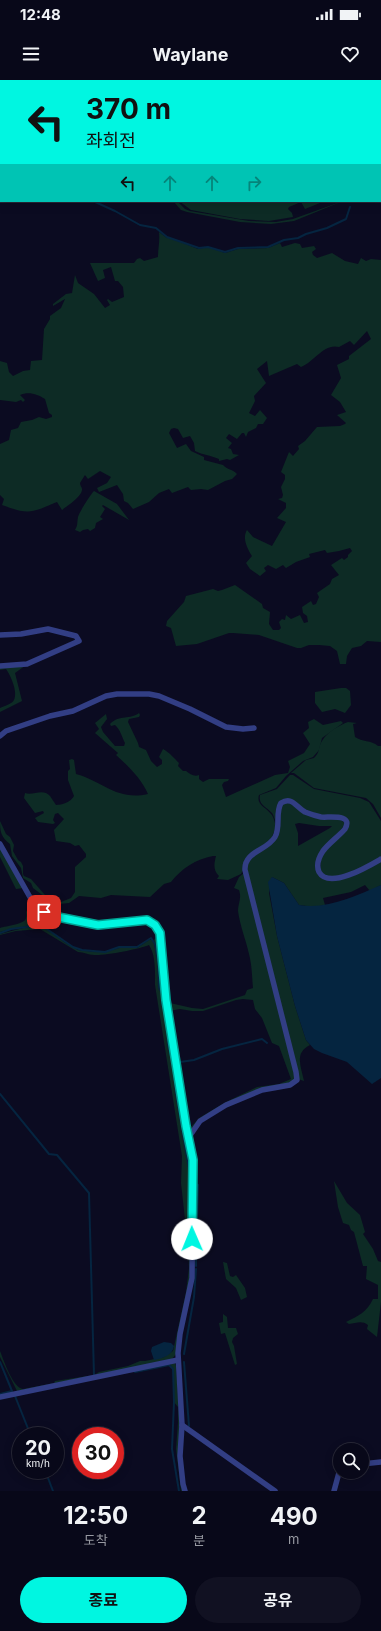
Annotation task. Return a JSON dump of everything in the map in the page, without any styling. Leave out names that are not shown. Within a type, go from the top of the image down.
[{"type":"street","points":[[0,635],[29,633],[48,629],[68,632],[76,636],[79,641],[27,664],[0,666]]},
{"type":"street","points":[[0,736],[6,731],[50,716],[73,711],[106,696],[117,694],[149,694],[159,696],[190,708],[226,727],[243,729],[254,728]]},
{"type":"street","points":[[189,1137],[200,1121],[226,1105],[262,1090],[290,1085],[297,1080],[246,870],[246,863],[249,857],[271,842],[276,836],[278,809],[281,803],[286,800],[292,801],[306,812],[322,817],[337,816],[344,819],[346,822],[347,824],[345,829],[327,846],[320,856],[318,863],[319,870],[324,877],[330,879],[339,878],[381,859]]},
{"type":"street","points":[[0,844],[31,899],[44,912],[58,917],[98,925],[147,920],[151,922],[160,933],[170,1020],[193,1160],[193,1258],[190,1290],[180,1334],[178,1360],[182,1425],[180,1456],[185,1491]]},
{"type":"street","points":[[0,1397],[178,1360]]},
{"type":"street","points":[[182,1425],[276,1491]]},
{"type":"street","points":[[369,1463],[381,1462]]},
{"type":"street","points":[[334,1491],[337,1479]]},
{"type":"green space","points":[[174,202],[178,202],[185,209],[190,211],[249,221],[276,222],[293,219],[341,202],[294,221],[271,224],[240,222],[181,210]]},
{"type":"green space","points":[[180,202],[301,202],[289,207],[288,209],[292,213],[293,217],[269,221],[240,219],[191,210]]},
{"type":"green space","points":[[301,202],[322,202],[305,209]]},
{"type":"green space","points":[[159,232],[167,238],[171,238],[198,249],[208,247],[225,253],[238,249],[268,248],[280,243],[282,247],[295,243],[300,244],[302,248],[314,246],[316,249],[312,252],[317,258],[332,253],[345,261],[358,264],[361,258],[366,261],[371,259],[381,260],[381,642],[367,641],[361,646],[352,648],[347,656],[346,664],[340,664],[337,651],[330,646],[309,645],[297,648],[259,635],[229,633],[197,644],[176,646],[171,628],[166,626],[167,621],[184,602],[186,596],[213,589],[218,591],[235,585],[262,604],[263,608],[270,612],[269,624],[273,630],[279,630],[281,628],[279,622],[282,619],[285,620],[286,615],[291,619],[300,615],[304,623],[308,622],[307,616],[303,613],[302,607],[311,601],[313,605],[316,604],[319,597],[317,593],[330,584],[332,579],[339,575],[331,565],[342,558],[344,560],[348,557],[352,551],[350,548],[327,553],[325,550],[309,554],[310,557],[296,562],[286,568],[283,565],[276,569],[268,565],[264,568],[266,571],[260,576],[250,569],[246,563],[252,556],[248,550],[245,536],[247,530],[253,537],[272,546],[286,522],[277,518],[286,508],[286,503],[278,499],[282,498],[283,495],[281,487],[285,479],[285,475],[281,472],[289,452],[293,456],[299,449],[298,446],[305,441],[317,427],[340,426],[346,423],[337,415],[346,412],[340,402],[331,395],[341,378],[337,365],[349,359],[349,356],[371,339],[367,331],[354,345],[350,341],[339,347],[324,350],[306,365],[301,367],[297,364],[269,376],[267,361],[257,369],[266,383],[254,396],[255,401],[249,413],[255,416],[260,410],[267,418],[263,424],[258,424],[256,428],[248,432],[246,437],[244,433],[242,433],[237,439],[229,434],[226,438],[232,443],[228,448],[231,449],[233,454],[239,455],[230,460],[227,459],[219,461],[219,459],[195,451],[194,443],[190,436],[183,438],[178,429],[171,429],[169,433],[177,448],[186,444],[191,451],[204,457],[204,460],[223,465],[235,472],[237,474],[232,479],[208,490],[191,490],[188,487],[172,493],[169,489],[159,493],[149,502],[133,509],[124,501],[123,494],[117,485],[99,492],[97,488],[107,483],[111,477],[100,471],[88,479],[85,475],[80,483],[82,492],[74,501],[62,510],[57,502],[41,509],[30,511],[18,510],[2,505],[4,499],[0,495],[0,444],[9,440],[11,430],[18,428],[21,422],[39,417],[46,419],[52,417],[52,415],[49,413],[45,399],[36,394],[26,393],[20,395],[25,400],[23,402],[21,400],[16,402],[0,400],[0,361],[7,363],[9,372],[13,376],[23,371],[30,370],[31,361],[42,360],[44,329],[50,319],[50,316],[61,308],[65,299],[53,306],[53,304],[66,294],[72,293],[75,275],[78,283],[94,294],[105,308],[110,305],[107,300],[108,299],[112,302],[124,297],[123,287],[118,281],[115,281],[111,267],[103,270],[105,278],[98,281],[90,263],[134,263],[140,258],[144,261],[158,257]]},
{"type":"green space","points":[[94,491],[117,504],[129,520],[103,505],[102,506],[105,509],[100,517],[103,519],[96,523],[95,528],[90,531],[88,529],[80,532],[75,530],[79,514]]},
{"type":"green space","points":[[26,665],[15,673],[22,701],[0,712],[0,708],[10,704],[14,700],[15,693],[12,680],[8,672],[6,669],[0,670],[0,667]]},
{"type":"green space","points":[[346,688],[350,691],[351,705],[345,713],[335,709],[322,712],[315,703],[315,692]]},
{"type":"green space","points":[[139,713],[139,717],[129,719],[128,722],[139,747],[146,750],[151,761],[157,767],[162,764],[162,760],[159,757],[163,749],[179,763],[178,766],[183,771],[197,776],[199,775],[199,779],[203,782],[209,779],[229,779],[222,785],[226,797],[275,775],[288,773],[290,767],[288,761],[304,753],[310,744],[303,733],[309,728],[308,722],[314,719],[323,725],[341,721],[343,723],[322,738],[319,750],[313,757],[303,761],[286,776],[276,788],[259,795],[258,798],[260,804],[272,815],[276,827],[270,842],[252,853],[241,874],[228,880],[217,879],[219,876],[214,867],[216,856],[213,856],[189,865],[171,882],[164,884],[150,897],[111,895],[101,898],[79,896],[69,903],[59,904],[45,897],[33,888],[31,883],[23,878],[21,868],[12,856],[10,844],[2,834],[0,821],[6,834],[10,837],[14,845],[13,851],[23,866],[24,876],[31,879],[45,895],[61,902],[71,898],[75,892],[75,867],[86,857],[86,854],[79,845],[75,846],[70,843],[56,841],[54,830],[64,819],[58,813],[55,814],[53,820],[55,823],[53,824],[38,822],[35,818],[44,813],[43,811],[35,813],[24,798],[25,793],[31,794],[41,792],[47,794],[56,805],[64,804],[71,800],[74,796],[68,780],[68,771],[70,769],[69,760],[72,759],[74,760],[76,774],[86,777],[119,793],[128,795],[148,794],[130,768],[116,755],[118,753],[95,733],[99,729],[95,723],[106,714],[107,719],[101,727],[103,732],[115,746],[124,746],[125,743],[121,733],[115,725],[111,726],[110,724],[117,719]]},
{"type":"green space","points":[[348,722],[357,723],[353,724],[355,737],[381,746],[381,818],[373,804],[366,798],[314,788],[294,773],[291,773],[306,760],[316,756],[321,743],[330,732]]},
{"type":"green space","points":[[290,775],[293,775],[314,789],[360,798],[369,802],[381,821],[381,858],[353,872],[327,878],[320,870],[321,856],[342,833],[347,821],[322,816],[282,800],[277,825],[272,813],[260,801],[260,795],[277,789]]},
{"type":"green space","points":[[286,801],[305,813],[337,817],[346,824],[326,846],[318,870],[330,880],[381,860],[381,885],[370,891],[365,885],[351,892],[323,898],[325,905],[314,907],[299,905],[284,883],[272,877],[269,893],[277,936],[295,1006],[306,1040],[310,1045],[305,1048],[300,1056],[300,1065],[304,1081],[298,1079],[247,875],[248,860],[274,840],[279,809]],"holes":[[[299,823],[332,826],[298,846],[298,833],[295,824]]]},
{"type":"green space","points":[[0,846],[24,888],[16,889],[0,857]]},
{"type":"green space","points":[[245,872],[297,1077],[295,1081],[282,1086],[262,1089],[226,1104],[200,1120],[190,1132],[187,1126],[178,1062],[180,1062],[188,1123],[191,1127],[199,1118],[224,1103],[257,1087],[279,1084],[291,1079],[279,1046],[272,1043],[262,1018],[255,1009],[253,1000],[236,1000],[203,1011],[180,1009],[169,1011],[161,933],[155,924],[148,920],[151,919],[159,926],[162,932],[170,1003],[203,1009],[245,995],[247,990],[253,988],[251,967],[238,911],[240,893],[239,890],[234,888],[239,877]]},
{"type":"green space","points":[[26,911],[41,924],[0,932],[0,928],[23,922],[25,920]]},
{"type":"green space","points":[[35,925],[43,926],[64,942],[78,950],[105,952],[119,948],[137,948],[149,940],[153,940],[158,962],[159,988],[163,995],[162,1003],[165,1013],[168,1045],[191,1181],[173,1062],[169,1045],[166,1012],[163,1003],[164,995],[160,988],[159,962],[154,940],[159,934],[167,1012],[192,1160],[190,1213],[191,1258],[189,1290],[178,1334],[177,1353],[172,1359],[17,1391],[0,1357],[0,1351],[12,1379],[19,1387],[23,1389],[54,1383],[55,1381],[94,1375],[99,1372],[128,1366],[140,1361],[164,1357],[173,1351],[186,1292],[189,1268],[181,1183],[182,1156],[155,985],[155,964],[151,949],[149,945],[122,952],[92,955],[78,952],[40,929],[16,931],[0,935]]},
{"type":"green space","points":[[334,1181],[347,1203],[360,1215],[365,1232],[363,1234],[373,1249],[378,1261],[381,1262],[381,1302],[377,1337],[367,1329],[368,1325],[366,1323],[359,1322],[349,1324],[346,1322],[358,1316],[365,1310],[373,1299],[378,1299],[378,1285],[366,1279],[367,1266],[363,1266],[354,1232],[351,1230],[349,1225],[343,1223],[338,1207]]},
{"type":"green space","points":[[223,1262],[227,1263],[230,1276],[233,1277],[236,1275],[245,1288],[247,1297],[241,1300],[236,1288],[226,1279]]},
{"type":"green space","points":[[223,1314],[227,1317],[228,1328],[236,1328],[238,1334],[233,1338],[232,1342],[237,1364],[235,1365],[225,1333],[221,1334],[219,1323],[223,1322]]},
{"type":"green space","points":[[175,1363],[184,1491],[181,1491],[176,1449],[178,1407],[174,1402],[173,1368],[168,1365]]},
{"type":"water","points":[[272,877],[284,883],[299,905],[309,906],[320,906],[341,901],[381,885],[381,1078],[372,1084],[347,1062],[314,1049],[306,1040],[295,1006],[277,936],[268,882]]},
{"type":"water","points":[[164,1342],[171,1343],[174,1346],[173,1349],[167,1356],[154,1360],[151,1351],[152,1347]]},
{"type":"waterway","points":[[95,202],[140,225],[156,228],[167,237],[199,248],[208,247],[225,252],[238,248],[268,247],[284,240],[298,238],[327,228],[346,219],[350,207]]},
{"type":"waterway","points":[[0,933],[11,929],[41,925],[73,947],[82,950],[105,952],[119,947],[137,947],[151,938],[155,944],[158,962],[159,988],[163,995],[162,1003],[166,1017]]},
{"type":"waterway","points":[[167,1023],[168,1045],[173,1063],[176,1093],[191,1181]]},
{"type":"waterway","points":[[180,1062],[194,1060],[222,1049],[262,1039],[267,1043]]},
{"type":"waterway","points":[[0,1094],[49,1154],[57,1155],[89,1193],[94,1375]]},
{"type":"waterway","points":[[196,1184],[198,1185],[196,1254]]},
{"type":"waterway","points":[[196,1257],[196,1266]]},
{"type":"waterway","points":[[184,1354],[194,1297],[196,1269]]},
{"type":"waterway","points":[[0,1362],[12,1391],[0,1394]]},
{"type":"waterway","points":[[184,1362],[189,1426]]},
{"type":"waterway","points":[[135,1372],[169,1365],[173,1369],[174,1402],[172,1449],[179,1491]]},
{"type":"waterway","points":[[15,1396],[27,1427]]},
{"type":"waterway","points":[[48,1479],[53,1491]]},
{"type":"route","points":[[44,912],[92,925],[104,926],[147,920],[155,925],[160,933],[166,1000],[186,1126],[193,1160],[192,1239]]}]
